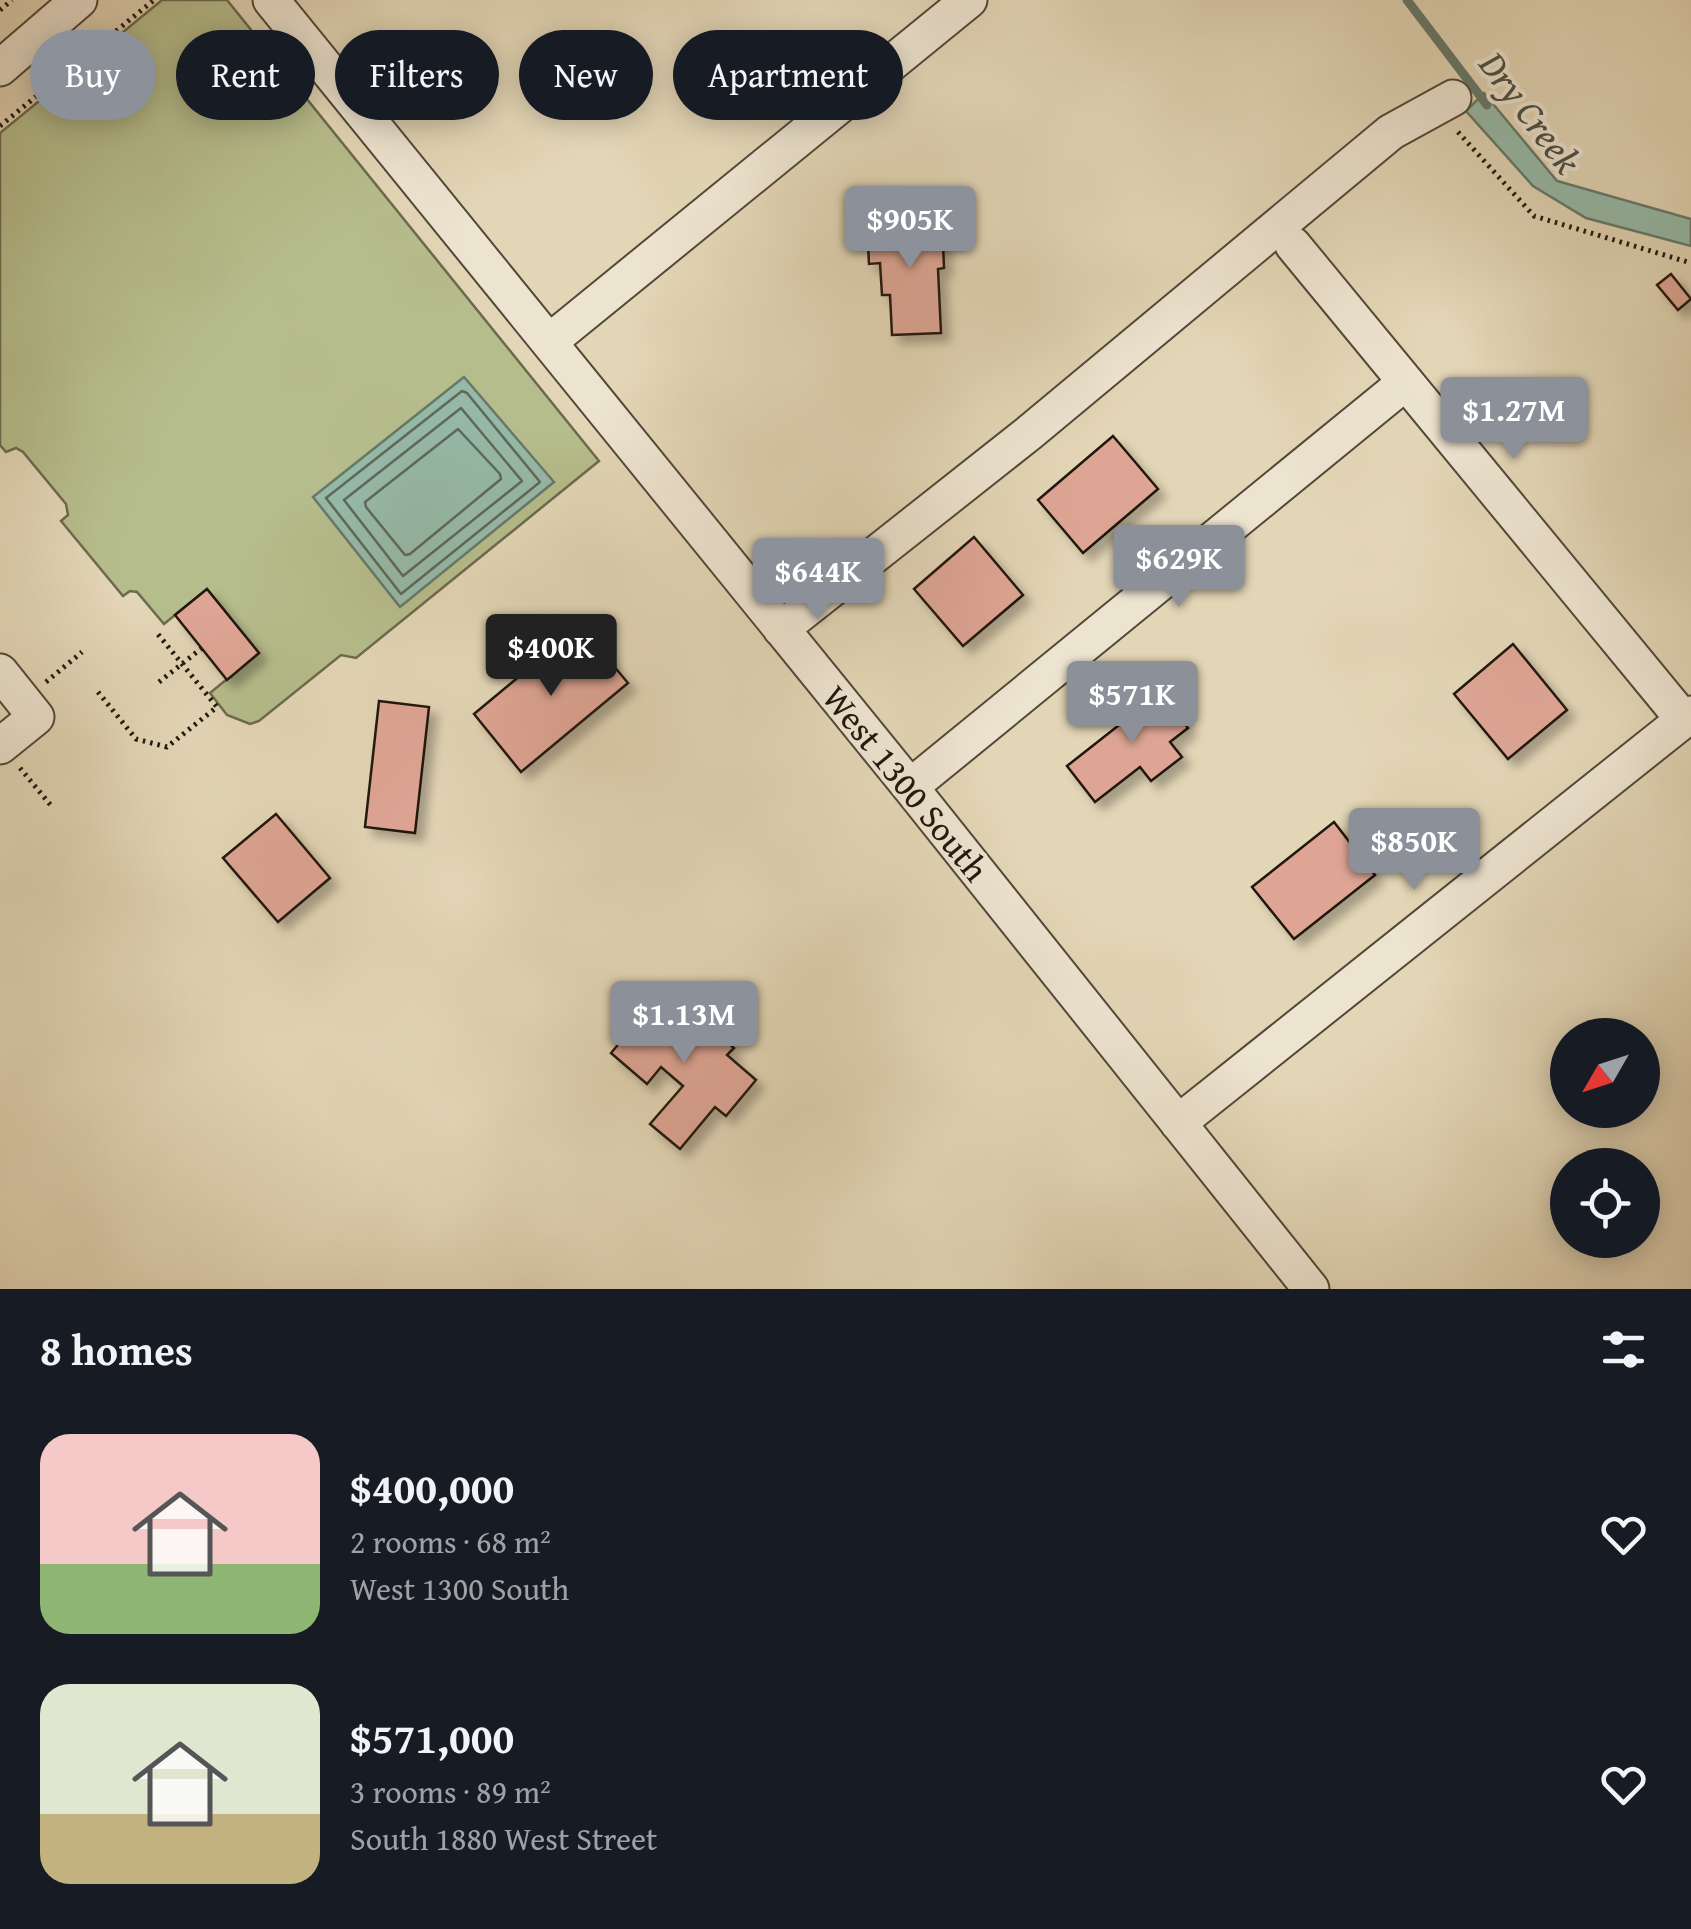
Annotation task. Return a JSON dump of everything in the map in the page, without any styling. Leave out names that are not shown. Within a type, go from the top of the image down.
[{"type":"street","points":[[0,68],[79,0]]},
{"type":"street","name":"West 1300 South","points":[[271,0],[910,787],[1311,1289]]},
{"type":"street","points":[[549,342],[970,0]]},
{"type":"street","points":[[781,629],[1030,433],[1391,132],[1453,112]]},
{"type":"street","points":[[1178,1123],[1688,717],[1293,246]]},
{"type":"street","points":[[910,787],[1406,382]]},
{"type":"street","points":[[0,672],[36,716],[7,753]]},
{"type":"path","points":[[0,10],[12,0]]},
{"type":"path","points":[[0,126],[154,0]]},
{"type":"path","points":[[1453,112],[1534,216],[1691,263]]},
{"type":"path","points":[[98,692],[136,740],[167,747],[217,707],[157,633]]},
{"type":"path","points":[[159,682],[202,648]]},
{"type":"path","points":[[35,690],[82,652]]},
{"type":"path","points":[[7,753],[53,808]]},
{"type":"shaded area","points":[[162,0],[227,0],[251,30],[176,30],[176,120],[315,120],[315,109],[599,461],[356,658],[341,655],[259,721],[250,724],[227,715],[210,693],[259,653],[207,589],[164,624],[137,592],[123,596],[61,521],[68,515],[66,504],[23,452],[16,448],[6,452],[0,445],[0,133],[30,108],[30,120],[156,120],[156,30],[125,30]]},
{"type":"water","points":[[1484,93],[1557,181],[1691,219],[1691,246],[1586,218],[1533,186],[1466,111]]},
{"type":"water","points":[[464,377],[554,482],[400,607],[313,497]]},
{"type":"building","points":[[942,218],[944,268],[938,269],[941,333],[892,335],[890,295],[882,295],[880,263],[869,264],[867,222]]},
{"type":"building","points":[[1671,274],[1691,299],[1678,310],[1657,285]]},
{"type":"building","points":[[1113,436],[1158,489],[1083,553],[1038,500]]},
{"type":"building","points":[[974,537],[1023,595],[963,646],[914,589]]},
{"type":"building","points":[[207,589],[259,653],[227,680],[175,615]]},
{"type":"building","points":[[580,626],[628,683],[521,772],[474,714]]},
{"type":"building","points":[[1513,644],[1567,710],[1508,759],[1454,694]]},
{"type":"building","points":[[1154,685],[1188,728],[1170,742],[1182,757],[1151,781],[1140,767],[1095,802],[1067,766],[1128,718],[1122,709]]},
{"type":"building","points":[[379,701],[429,707],[415,833],[365,827]]},
{"type":"building","points":[[276,814],[330,878],[278,922],[223,858]]},
{"type":"building","points":[[1334,822],[1375,875],[1294,939],[1252,887]]},
{"type":"building","points":[[665,989],[734,1048],[727,1055],[756,1080],[726,1116],[715,1107],[680,1149],[650,1124],[683,1086],[661,1067],[647,1084],[611,1053]]},
{"type":"waterway","name":"Dry Creek","points":[[1407,0],[1487,105]]}]
